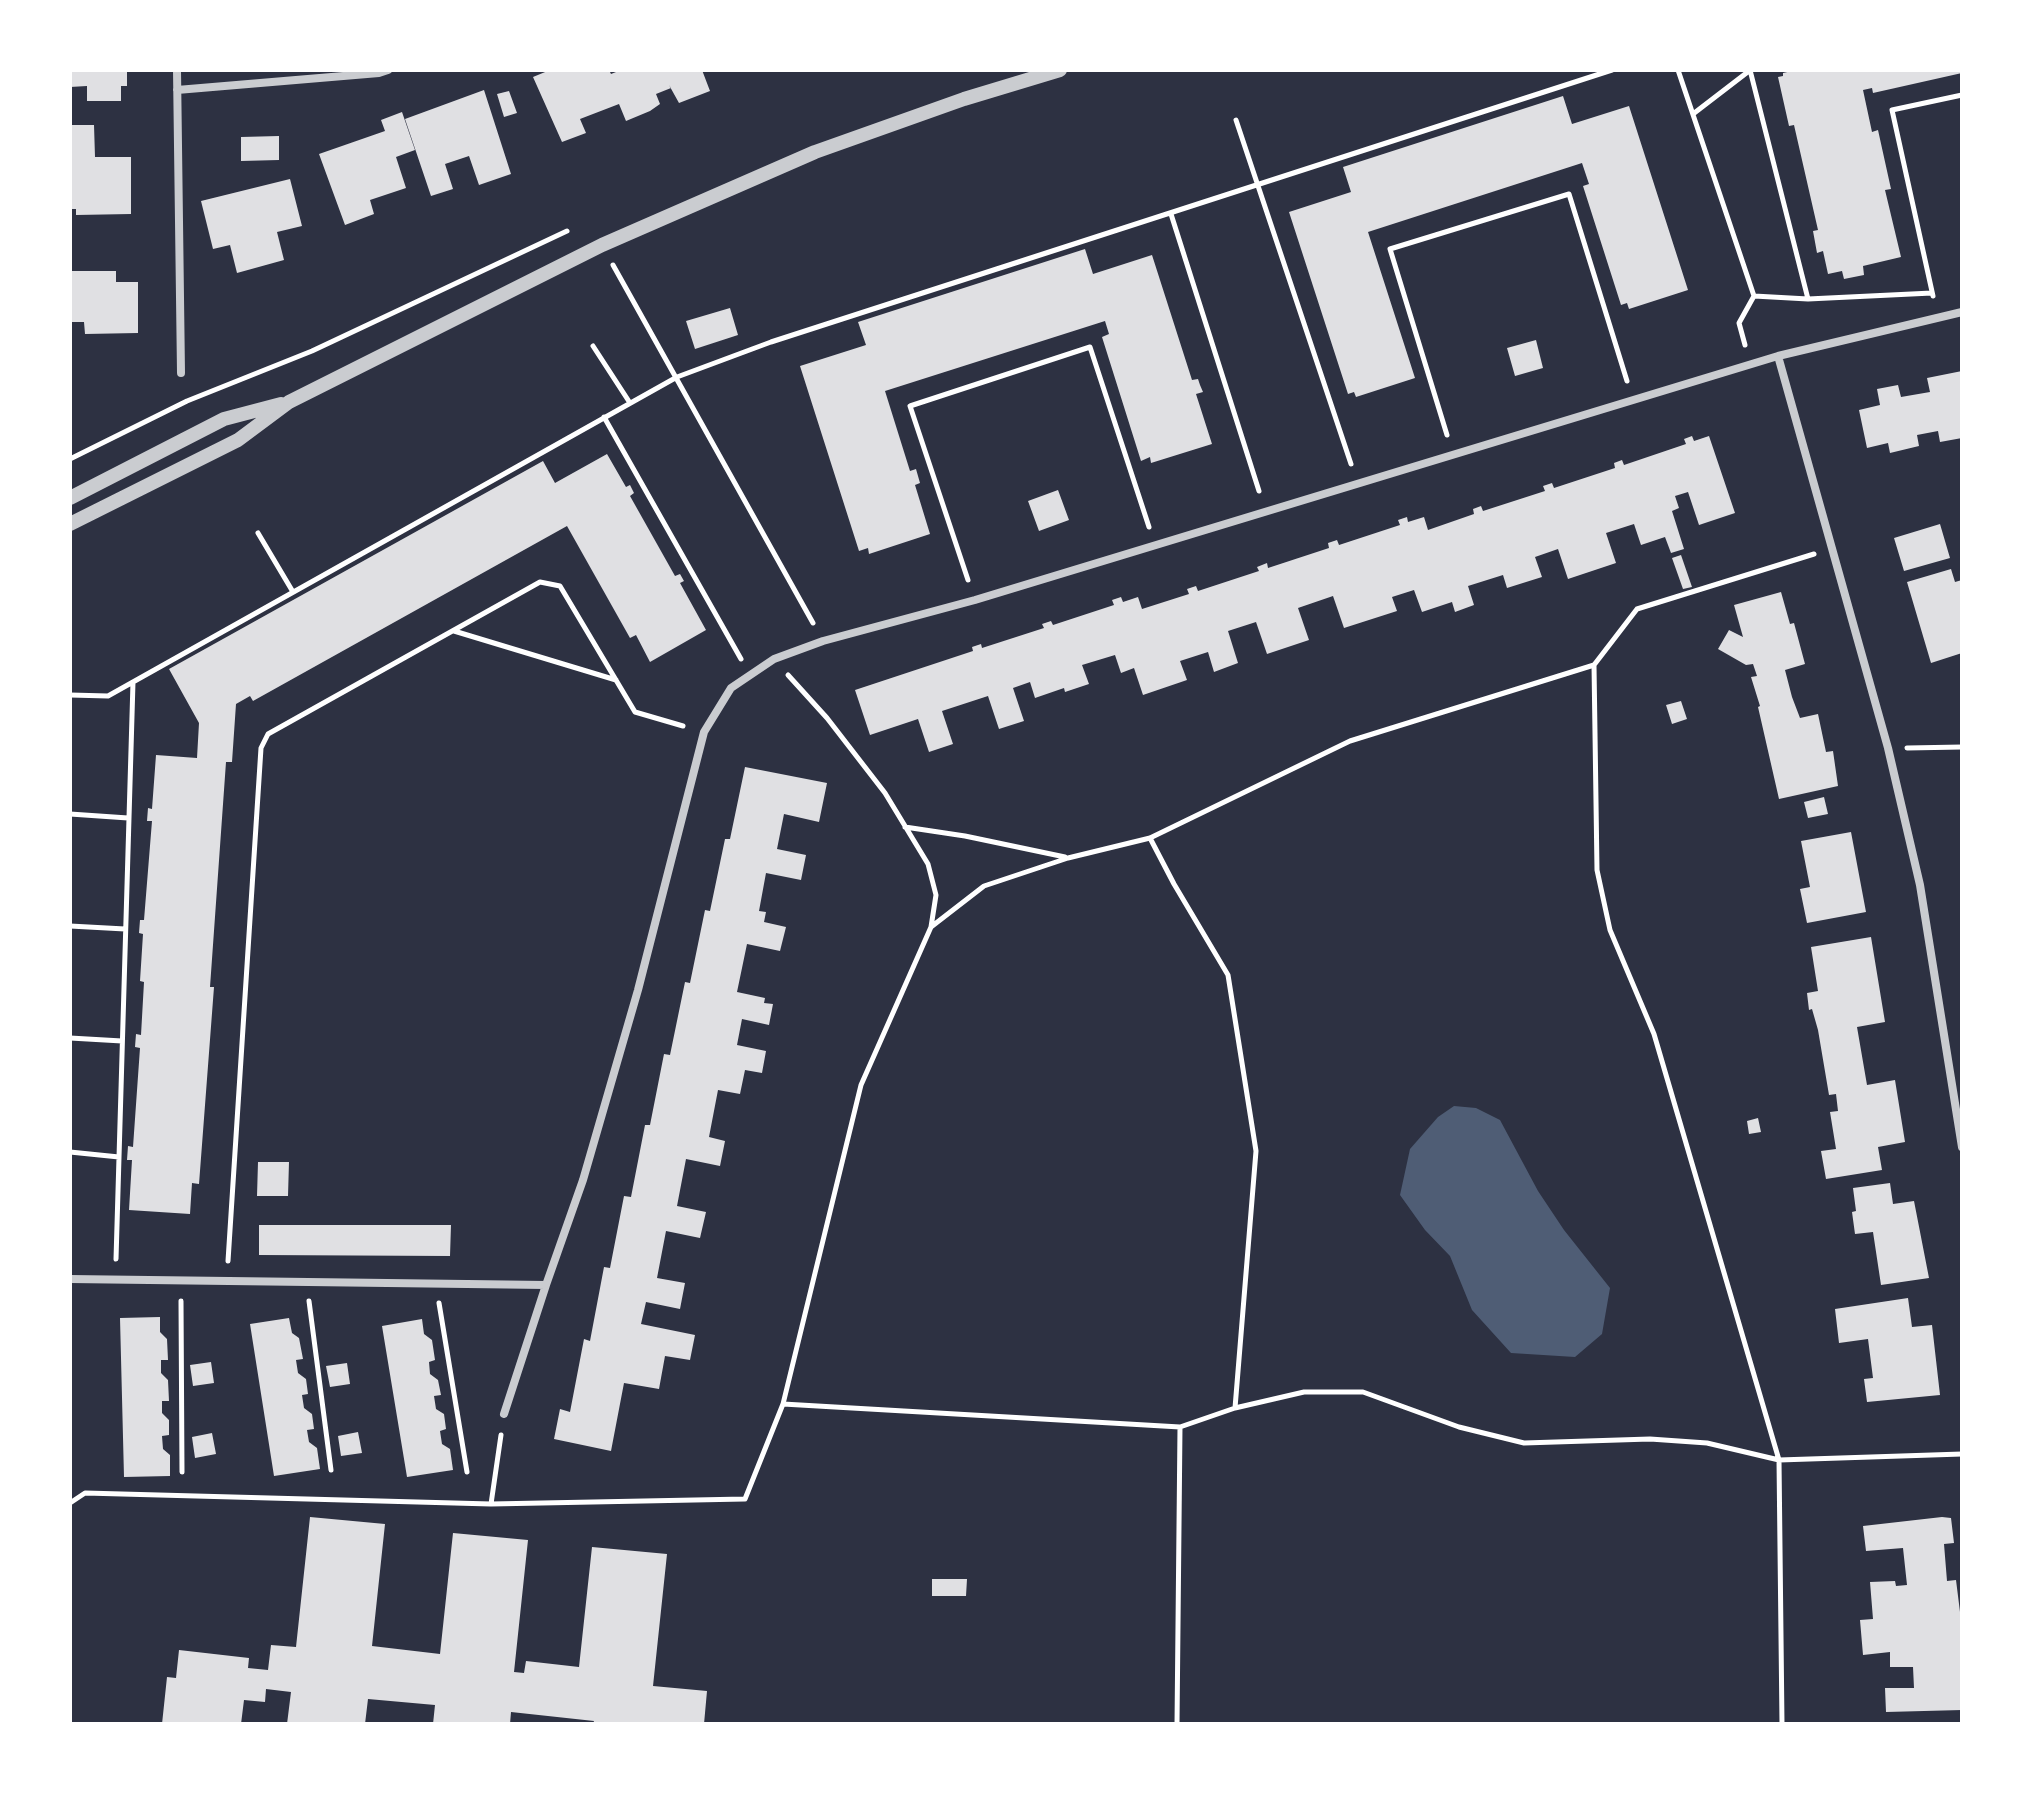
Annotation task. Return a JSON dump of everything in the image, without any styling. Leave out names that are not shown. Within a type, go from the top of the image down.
[{"type":"street","points":[[177,70],[181,373]]},
{"type":"street","points":[[177,90],[388,70]]},
{"type":"street","points":[[70,524],[238,440],[289,402],[602,245],[815,152],[964,99],[1060,70]]},
{"type":"street","points":[[504,1414],[583,1180],[638,990],[704,732],[731,688],[749,673],[774,659],[823,641],[975,600],[1778,356],[1962,312]]},
{"type":"street","points":[[1778,356],[1888,748],[1920,885],[1962,1147]]},
{"type":"street","points":[[70,498],[224,419],[289,402]]},
{"type":"street","points":[[70,1279],[546,1285]]},
{"type":"path","points":[[70,695],[108,696],[677,377],[771,342],[1612,70]]},
{"type":"path","points":[[1678,70],[1754,296],[1739,323],[1750,365]]},
{"type":"path","points":[[1693,114],[1750,70],[1808,299]]},
{"type":"path","points":[[1938,317],[1892,110],[1962,95]]},
{"type":"path","points":[[1236,120],[1358,484]]},
{"type":"path","points":[[1453,455],[1390,249],[1569,194],[1633,400]]},
{"type":"path","points":[[1171,214],[1266,511]]},
{"type":"path","points":[[602,245],[823,641]]},
{"type":"path","points":[[1754,296],[1808,299],[1932,293]]},
{"type":"path","points":[[593,346],[630,403]]},
{"type":"path","points":[[975,600],[910,406],[1090,347],[1155,545]]},
{"type":"path","points":[[604,417],[749,673]]},
{"type":"path","points":[[258,533],[293,592]]},
{"type":"path","points":[[931,927],[984,886],[1068,858],[1150,838],[1350,741],[1594,665],[1637,609],[1832,548]]},
{"type":"path","points":[[227,1281],[261,748],[268,734],[540,582],[560,586],[635,712],[704,732]]},
{"type":"path","points":[[453,631],[616,680]]},
{"type":"path","points":[[70,1503],[85,1493],[491,1504],[745,1499],[783,1404],[861,1085],[931,927],[936,895],[928,864],[885,793],[827,718],[774,659]]},
{"type":"path","points":[[1594,665],[1597,870],[1610,930],[1654,1034],[1779,1460],[1782,1724]]},
{"type":"path","points":[[115,1280],[133,682]]},
{"type":"path","points":[[1888,748],[1962,747]]},
{"type":"path","points":[[70,814],[128,818]]},
{"type":"path","points":[[904,827],[965,836],[1068,858]]},
{"type":"path","points":[[1150,838],[1228,975],[1256,1151],[1235,1408]]},
{"type":"path","points":[[70,926],[125,929]]},
{"type":"path","points":[[70,1038],[122,1041]]},
{"type":"path","points":[[70,1152],[119,1157]]},
{"type":"path","points":[[181,1280],[182,1472]]},
{"type":"path","points":[[306,1282],[331,1470]]},
{"type":"path","points":[[436,1284],[467,1472]]},
{"type":"path","points":[[783,1404],[1180,1427],[1235,1408],[1304,1392],[1363,1392],[1459,1427],[1524,1443],[1650,1439],[1707,1443],[1779,1460],[1962,1454]]},
{"type":"path","points":[[491,1504],[504,1414]]},
{"type":"path","points":[[1177,1724],[1180,1427]]},
{"type":"water","points":[[1454,1106],[1476,1108],[1500,1120],[1538,1191],[1610,1288],[1602,1334],[1575,1357],[1511,1353],[1472,1310],[1450,1256],[1425,1230],[1400,1195],[1410,1149],[1438,1117]]},
{"type":"building","points":[[70,70],[127,70],[127,86],[121,86],[121,101],[87,101],[87,86],[70,87]]},
{"type":"building","points":[[550,70],[609,70],[611,74],[621,70],[702,70],[710,91],[679,103],[671,88],[656,94],[660,104],[626,121],[619,104],[580,119],[586,133],[562,142],[533,77]]},
{"type":"building","points":[[1796,70],[1962,70],[1962,73],[1873,93],[1872,88],[1863,90],[1872,132],[1878,130],[1891,189],[1885,190],[1901,257],[1863,266],[1864,275],[1844,279],[1842,271],[1828,274],[1823,251],[1817,253],[1813,231],[1818,230],[1794,125],[1789,126],[1778,77]]},
{"type":"building","points":[[484,90],[511,174],[479,185],[469,156],[445,164],[453,189],[431,196],[405,119]]},
{"type":"building","points":[[509,91],[517,113],[504,117],[497,94]]},
{"type":"building","points":[[1563,96],[1572,124],[1629,106],[1688,290],[1629,309],[1627,303],[1621,305],[1583,186],[1589,184],[1582,163],[1368,232],[1415,378],[1356,397],[1354,392],[1348,394],[1289,212],[1351,192],[1343,167]]},
{"type":"building","points":[[402,112],[415,150],[396,157],[406,188],[370,200],[374,214],[345,225],[319,154],[385,131],[381,120]]},
{"type":"building","points":[[70,125],[94,125],[95,157],[131,157],[131,214],[76,215],[76,209],[70,209]]},
{"type":"building","points":[[279,136],[279,160],[241,161],[241,137]]},
{"type":"building","points":[[290,179],[302,226],[277,232],[284,260],[237,273],[230,245],[213,249],[201,201]]},
{"type":"building","points":[[1085,249],[1093,274],[1152,255],[1192,380],[1198,379],[1203,392],[1196,394],[1212,444],[1151,463],[1150,457],[1141,461],[1102,337],[1109,334],[1105,321],[885,391],[910,471],[916,469],[920,483],[915,485],[930,534],[869,554],[868,548],[859,551],[800,366],[866,345],[858,322]]},
{"type":"building","points":[[70,271],[116,271],[116,282],[138,282],[138,333],[85,334],[84,322],[70,322]]},
{"type":"building","points":[[730,308],[738,335],[695,349],[686,321]]},
{"type":"building","points":[[1536,340],[1543,368],[1515,376],[1507,348]]},
{"type":"building","points":[[1962,371],[1962,438],[1940,442],[1938,431],[1917,435],[1919,446],[1890,453],[1888,443],[1867,448],[1859,410],[1880,405],[1877,389],[1898,385],[1901,397],[1930,392],[1927,378]]},
{"type":"building","points":[[1692,436],[1694,441],[1709,436],[1735,513],[1699,525],[1688,492],[1675,496],[1679,508],[1672,511],[1684,549],[1671,553],[1665,537],[1641,545],[1634,524],[1606,533],[1616,563],[1568,579],[1558,549],[1535,557],[1542,577],[1507,588],[1503,575],[1468,586],[1474,605],[1455,612],[1452,602],[1422,612],[1414,590],[1392,597],[1397,611],[1344,628],[1333,596],[1298,608],[1309,640],[1267,654],[1256,622],[1228,631],[1238,663],[1214,672],[1208,652],[1180,661],[1187,680],[1143,695],[1134,668],[1121,673],[1115,655],[1082,665],[1089,684],[1065,692],[1064,688],[1035,698],[1030,682],[1013,688],[1024,721],[999,729],[988,696],[942,711],[953,744],[929,752],[918,719],[870,735],[855,690],[973,651],[972,647],[981,644],[982,648],[1044,628],[1042,624],[1051,621],[1053,625],[1114,605],[1112,600],[1121,597],[1123,602],[1138,597],[1142,609],[1189,594],[1187,589],[1196,586],[1198,591],[1259,571],[1257,567],[1267,563],[1268,568],[1329,548],[1328,543],[1337,540],[1339,545],[1400,525],[1398,520],[1407,517],[1408,522],[1424,517],[1428,530],[1474,514],[1473,509],[1481,506],[1483,511],[1545,491],[1543,486],[1552,483],[1554,488],[1615,468],[1614,463],[1622,460],[1624,465],[1686,444],[1684,439]]},
{"type":"building","points":[[607,454],[626,487],[630,485],[634,493],[630,496],[675,576],[680,574],[684,581],[680,583],[706,630],[650,662],[636,635],[630,638],[567,526],[253,701],[250,696],[236,704],[232,762],[226,762],[199,1184],[192,1183],[190,1214],[129,1210],[132,1160],[127,1160],[128,1146],[133,1147],[140,1048],[135,1047],[136,1034],[141,1035],[144,982],[140,981],[143,934],[139,933],[140,920],[144,920],[152,821],[147,821],[148,808],[152,809],[156,755],[197,758],[199,723],[169,669],[543,461],[555,483]]},
{"type":"building","points":[[1058,490],[1069,520],[1039,531],[1028,501]]},
{"type":"building","points":[[1940,524],[1950,558],[1904,571],[1894,538]]},
{"type":"building","points":[[1681,555],[1692,587],[1683,589],[1672,558]]},
{"type":"building","points":[[1951,569],[1955,582],[1962,580],[1962,653],[1931,663],[1907,582]]},
{"type":"building","points":[[1781,592],[1790,624],[1794,623],[1805,664],[1785,670],[1792,697],[1800,718],[1818,714],[1826,752],[1833,751],[1838,786],[1779,799],[1751,677],[1757,676],[1753,664],[1746,665],[1718,649],[1729,630],[1743,637],[1734,605]]},
{"type":"building","points":[[1681,701],[1687,719],[1672,724],[1666,705]]},
{"type":"building","points":[[745,767],[827,783],[819,822],[784,814],[777,849],[806,855],[801,880],[766,873],[759,911],[766,912],[764,922],[786,927],[780,951],[747,944],[737,992],[765,998],[764,1003],[773,1004],[769,1025],[742,1019],[737,1045],[766,1051],[762,1073],[745,1070],[740,1094],[718,1090],[709,1137],[725,1141],[720,1166],[686,1159],[677,1206],[706,1212],[700,1238],[666,1231],[657,1278],[685,1283],[680,1309],[646,1302],[641,1324],[695,1335],[690,1360],[665,1356],[659,1389],[624,1383],[611,1451],[554,1439],[560,1409],[570,1412],[584,1339],[590,1341],[604,1267],[610,1268],[624,1196],[631,1197],[645,1125],[650,1125],[664,1054],[670,1055],[685,982],[690,983],[705,910],[710,911],[725,839],[730,839]]},
{"type":"building","points":[[1824,797],[1828,814],[1808,818],[1804,802]]},
{"type":"building","points":[[1851,832],[1866,912],[1807,923],[1800,889],[1810,887],[1801,841]]},
{"type":"building","points":[[1871,937],[1885,1022],[1857,1027],[1867,1085],[1895,1080],[1905,1142],[1878,1147],[1882,1170],[1826,1179],[1821,1151],[1836,1149],[1830,1112],[1838,1111],[1836,1094],[1829,1095],[1818,1030],[1812,1009],[1809,1010],[1807,993],[1818,991],[1811,947]]},
{"type":"building","points":[[1758,1118],[1761,1132],[1749,1134],[1747,1121]]},
{"type":"building","points":[[258,1162],[289,1162],[288,1196],[257,1196]]},
{"type":"building","points":[[1890,1183],[1893,1204],[1914,1201],[1929,1278],[1881,1285],[1873,1232],[1855,1234],[1853,1188]]},
{"type":"building","points":[[259,1225],[451,1225],[450,1256],[259,1255]]},
{"type":"building","points":[[1908,1298],[1912,1327],[1932,1325],[1940,1395],[1867,1402],[1864,1379],[1873,1378],[1868,1339],[1839,1343],[1835,1309]]},
{"type":"building","points":[[160,1317],[160,1332],[167,1339],[168,1360],[161,1360],[161,1373],[168,1380],[169,1401],[162,1401],[162,1413],[169,1420],[169,1435],[162,1436],[163,1449],[170,1455],[170,1476],[124,1477],[120,1318]]},
{"type":"building","points":[[289,1318],[292,1333],[299,1338],[303,1359],[296,1360],[298,1373],[306,1379],[308,1394],[302,1395],[304,1408],[312,1414],[314,1429],[307,1430],[309,1442],[317,1448],[320,1469],[274,1476],[250,1324]]},
{"type":"building","points":[[422,1319],[424,1334],[432,1340],[435,1360],[429,1362],[430,1374],[438,1380],[441,1395],[434,1396],[436,1409],[444,1414],[446,1429],[440,1431],[442,1444],[450,1449],[453,1470],[407,1477],[382,1326]]},
{"type":"building","points":[[211,1362],[214,1383],[193,1386],[190,1365]]},
{"type":"building","points":[[347,1363],[350,1384],[330,1387],[326,1366]]},
{"type":"building","points":[[358,1432],[362,1453],[341,1456],[338,1436]]},
{"type":"building","points":[[212,1433],[216,1454],[195,1458],[192,1437]]},
{"type":"building","points":[[310,1517],[385,1524],[372,1646],[440,1654],[453,1533],[528,1540],[514,1672],[524,1673],[526,1661],[579,1667],[592,1547],[667,1554],[653,1686],[707,1691],[704,1724],[593,1724],[594,1721],[511,1712],[510,1724],[433,1724],[435,1705],[368,1699],[365,1724],[287,1724],[291,1692],[266,1689],[265,1702],[244,1700],[241,1724],[162,1724],[167,1677],[176,1678],[179,1650],[249,1658],[248,1668],[268,1670],[271,1645],[296,1647]]},
{"type":"building","points":[[1951,1518],[1954,1543],[1944,1544],[1947,1581],[1956,1580],[1960,1612],[1962,1710],[1886,1712],[1885,1688],[1914,1688],[1913,1667],[1890,1667],[1890,1652],[1863,1655],[1860,1620],[1873,1619],[1870,1582],[1895,1581],[1896,1586],[1907,1585],[1903,1548],[1866,1551],[1863,1526]]},
{"type":"building","points":[[932,1579],[967,1579],[966,1596],[932,1596]]}]
